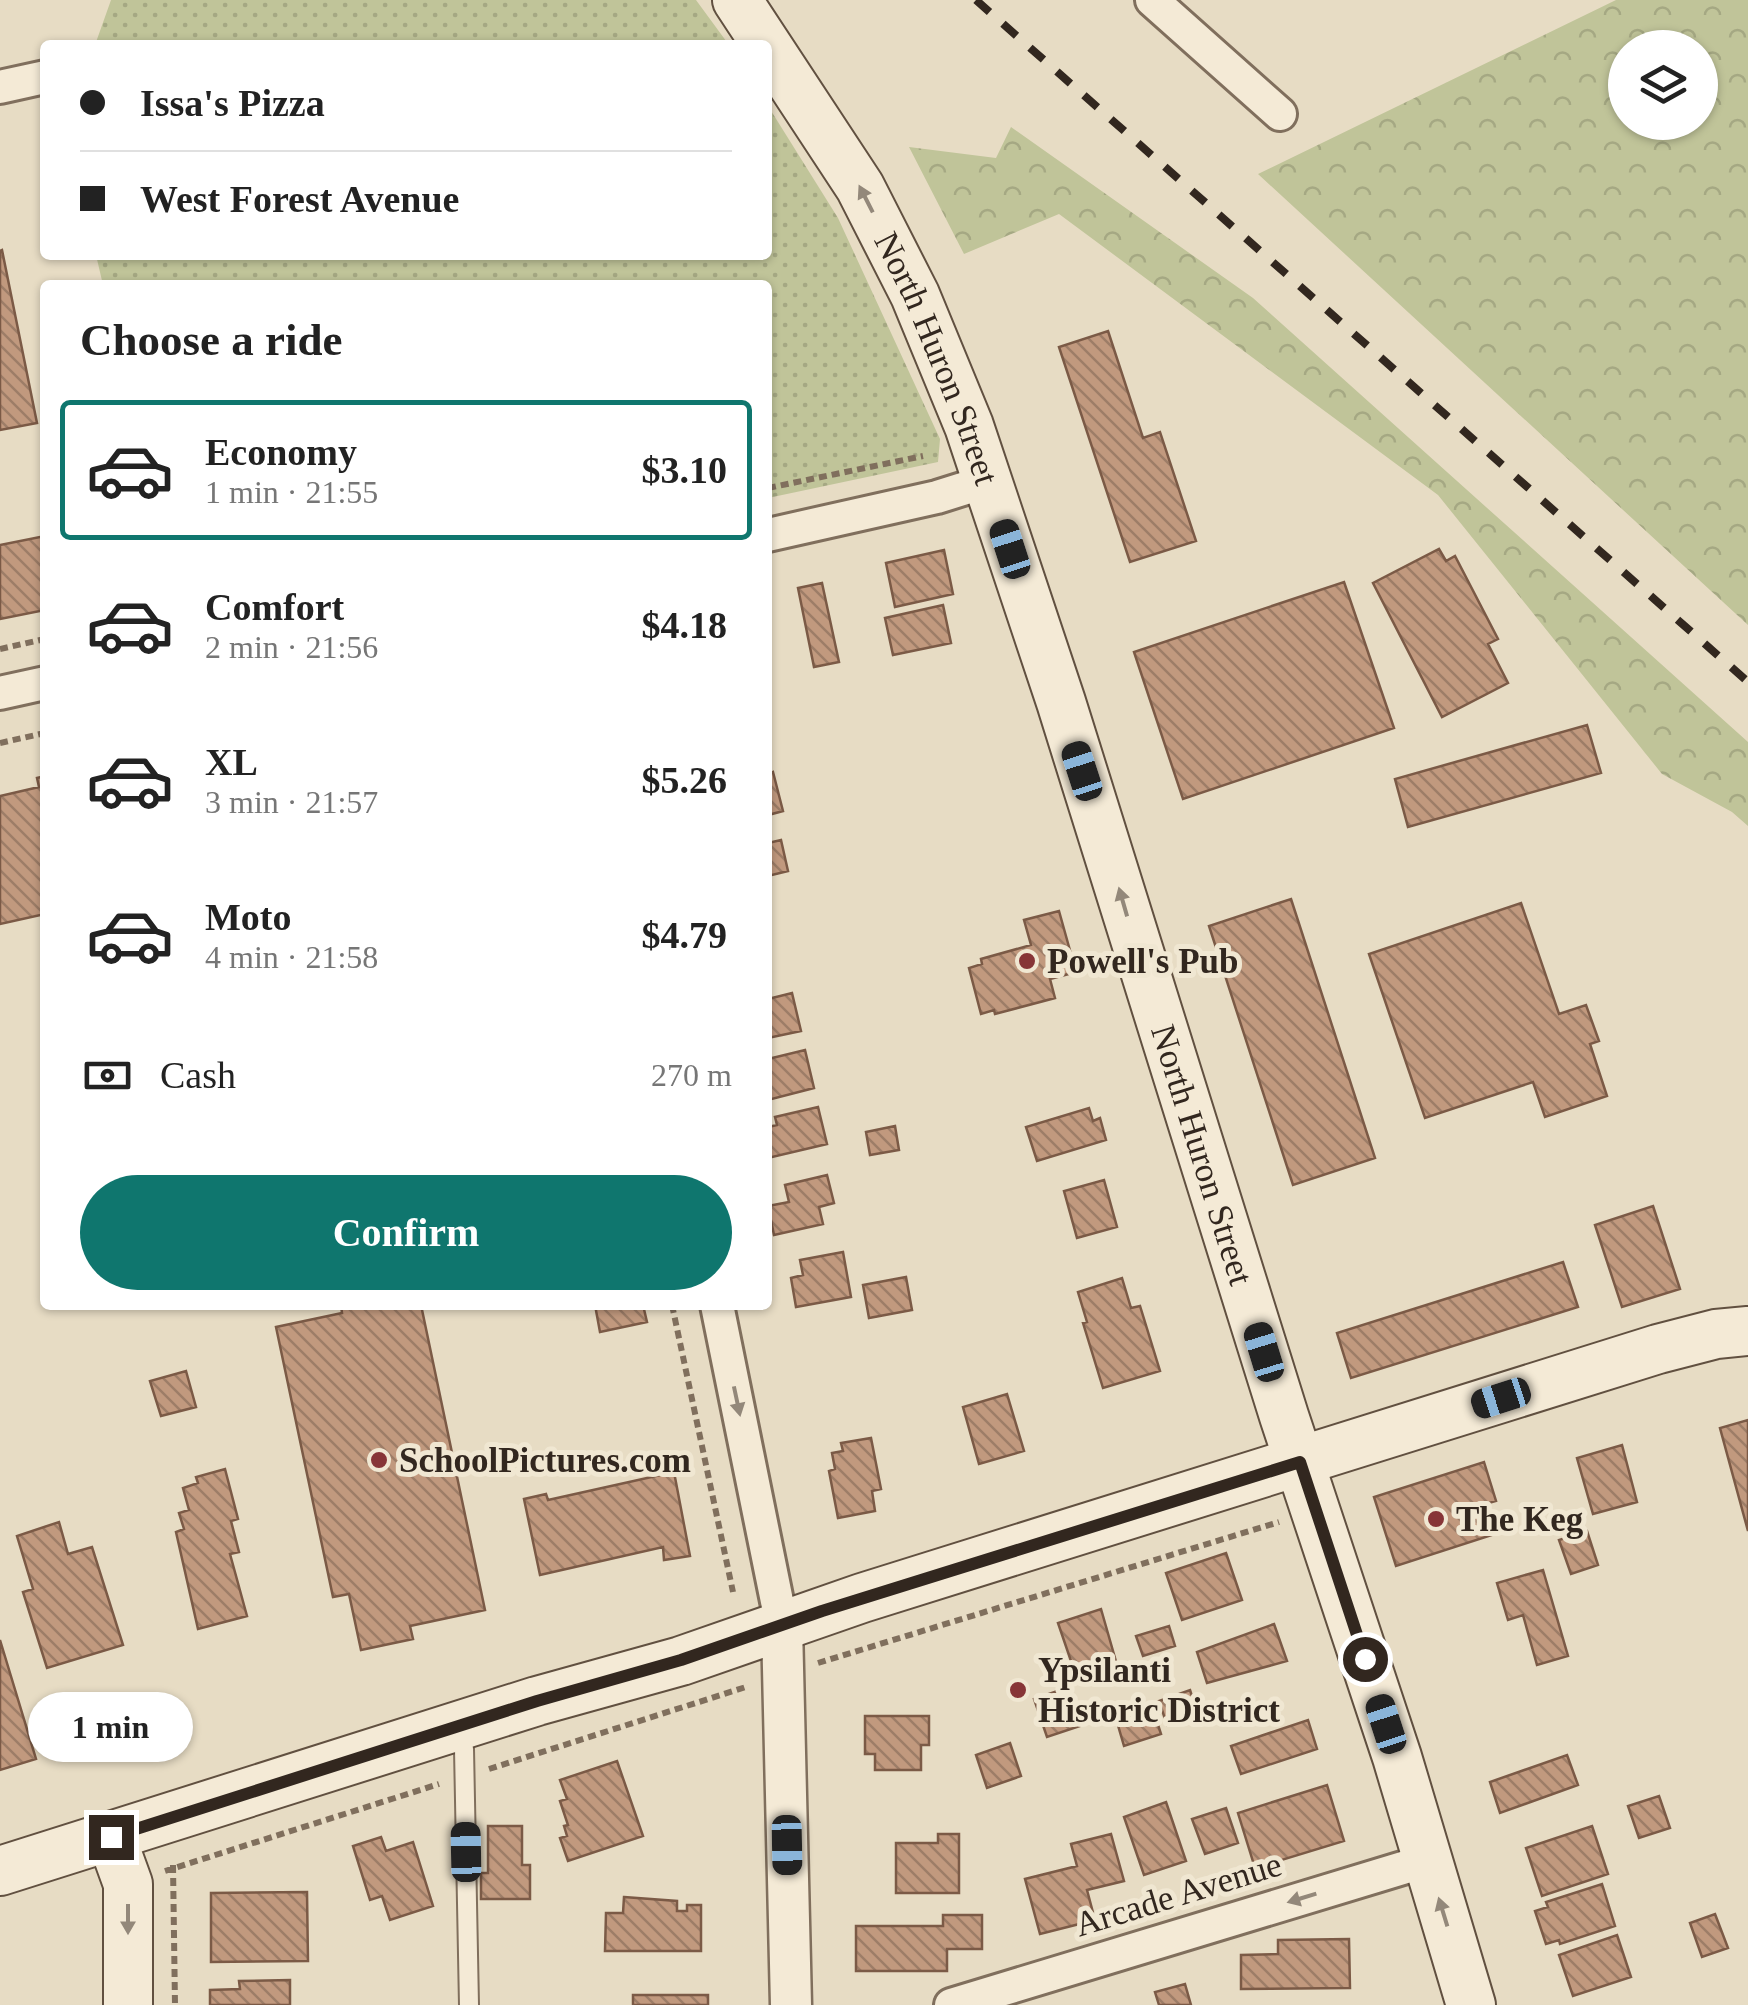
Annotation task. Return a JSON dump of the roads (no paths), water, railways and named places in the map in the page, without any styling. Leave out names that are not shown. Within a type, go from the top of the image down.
[{"type":"main road","name":"North Huron Street","points":[[737,0],[763,40]]},
{"type":"main road","name":"North Huron Street","points":[[772,53],[860,187],[915,295],[969,426],[1430,1860],[1469,2003]]},
{"type":"main road","points":[[0,1871],[1658,1350],[1716,1334],[1748,1331]]},
{"type":"main road","points":[[111,1837],[128,1884],[128,2005]]},
{"type":"street","points":[[1152,0],[1280,114]]},
{"type":"street","points":[[0,87],[40,78]]},
{"type":"street","points":[[772,533],[937,498],[988,481]]},
{"type":"street","points":[[0,692],[40,685]]},
{"type":"street","points":[[718,1310],[782,1626],[790,2005]]},
{"type":"street","name":"Arcade Avenue","points":[[951,2005],[1430,1860]]},
{"type":"lane","points":[[456,1728],[464,1749],[469,2005]]},
{"type":"railway","points":[[976,0],[1748,682]]},
{"type":"place","name":"Powell's Pub","points":[[1027,961]]},
{"type":"place","name":"SchoolPictures.com","points":[[379,1460]]},
{"type":"place","name":"The Keg","points":[[1436,1519]]},
{"type":"place","name":"Ypsilanti Historic District","points":[[1018,1690]]}]
